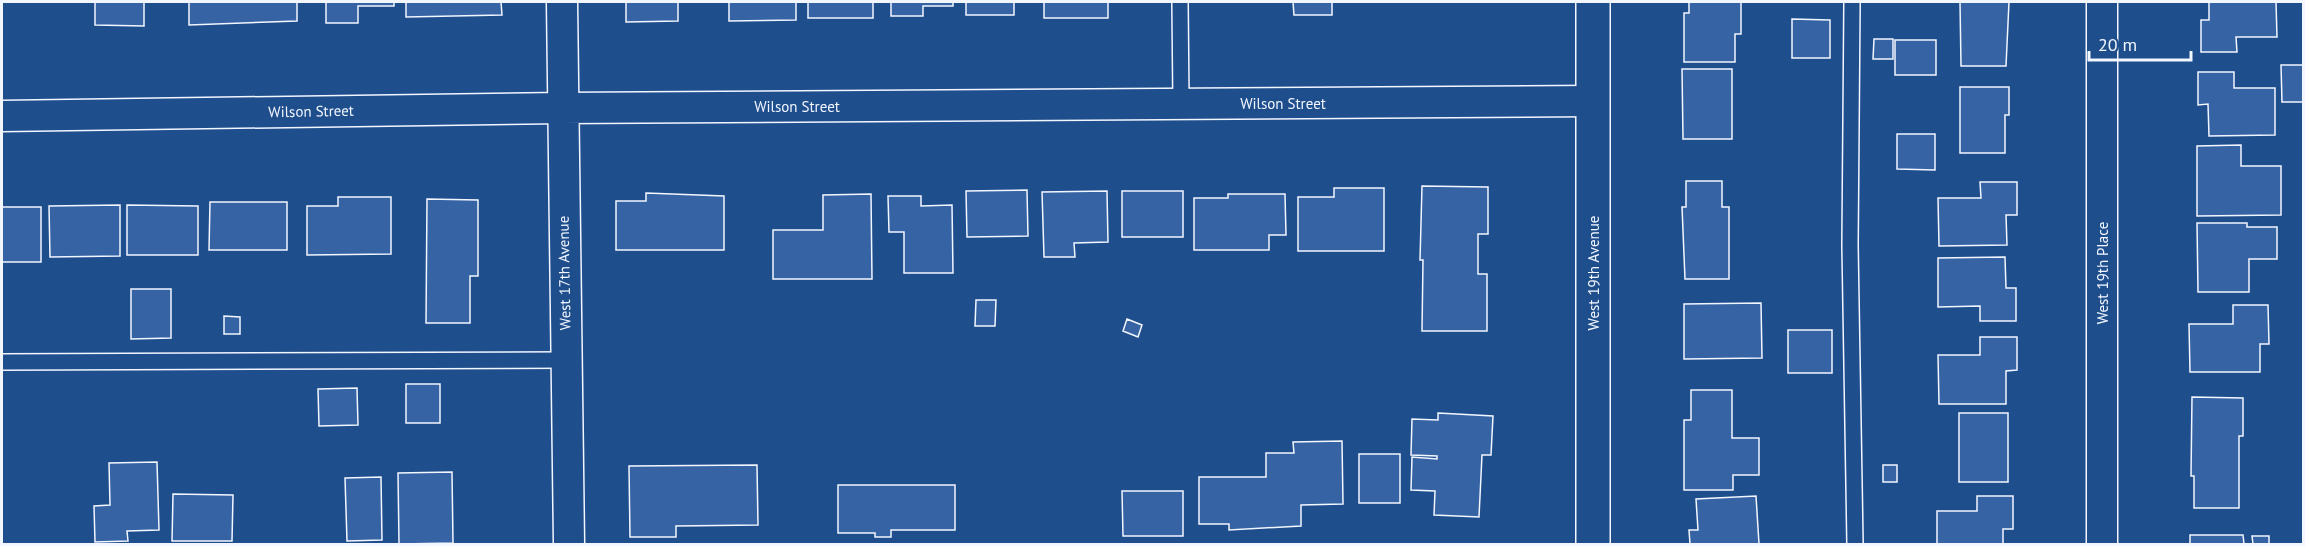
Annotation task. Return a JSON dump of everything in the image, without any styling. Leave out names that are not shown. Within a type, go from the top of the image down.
[{"type":"street","name":"West 17th Avenue","points":[[562,2],[569,544]]},
{"type":"street","name":"West 19th Avenue","points":[[1593,2],[1593,544]]},
{"type":"street","name":"West 19th Place","points":[[2102,2],[2102,544]]},
{"type":"street","name":"Wilson Street","points":[[2,116],[562,108],[1593,101]]},
{"type":"lane","points":[[1180,2],[1181,103]]},
{"type":"lane","points":[[1852,2],[1850,245],[1855,544]]},
{"type":"lane","points":[[2,362],[566,360]]},
{"type":"building","points":[[95,2],[144,2],[144,26],[95,25]]},
{"type":"building","points":[[189,2],[297,2],[297,21],[189,25]]},
{"type":"building","points":[[326,2],[394,2],[394,6],[358,6],[358,23],[326,23]]},
{"type":"building","points":[[406,2],[501,2],[502,15],[406,17]]},
{"type":"building","points":[[626,2],[678,2],[678,21],[626,22]]},
{"type":"building","points":[[729,2],[796,2],[796,20],[729,21]]},
{"type":"building","points":[[808,2],[873,2],[873,18],[808,18]]},
{"type":"building","points":[[891,2],[953,2],[953,6],[923,6],[923,16],[891,16]]},
{"type":"building","points":[[966,2],[1014,2],[1014,15],[966,15]]},
{"type":"building","points":[[1044,2],[1108,2],[1108,18],[1044,18]]},
{"type":"building","points":[[1293,2],[1332,2],[1332,15],[1294,15]]},
{"type":"building","points":[[1689,2],[1741,2],[1741,34],[1735,34],[1735,62],[1684,62],[1684,13],[1689,13]]},
{"type":"building","points":[[1960,2],[2009,2],[2006,66],[1961,66]]},
{"type":"building","points":[[2209,2],[2276,2],[2277,37],[2236,37],[2237,52],[2201,52],[2201,20],[2209,20]]},
{"type":"building","points":[[1792,19],[1830,20],[1830,58],[1792,58]]},
{"type":"building","points":[[1874,39],[1893,39],[1893,59],[1873,59]]},
{"type":"building","points":[[1895,40],[1936,40],[1936,75],[1895,75]]},
{"type":"building","points":[[2281,65],[2304,65],[2304,102],[2282,102]]},
{"type":"building","points":[[1682,69],[1732,69],[1732,139],[1683,139]]},
{"type":"building","points":[[2198,72],[2234,72],[2234,88],[2275,88],[2275,135],[2209,136],[2208,104],[2198,105]]},
{"type":"building","points":[[1960,87],[2009,87],[2009,115],[2005,115],[2005,153],[1960,153]]},
{"type":"building","points":[[1897,134],[1935,134],[1935,170],[1897,169]]},
{"type":"building","points":[[2241,145],[2241,166],[2281,166],[2281,215],[2197,216],[2197,146]]},
{"type":"building","points":[[1686,181],[1722,181],[1722,207],[1729,207],[1729,279],[1685,279],[1682,207],[1686,207]]},
{"type":"building","points":[[1980,182],[2017,182],[2017,215],[2006,215],[2007,245],[1939,246],[1938,198],[1981,198]]},
{"type":"building","points":[[1422,186],[1488,187],[1488,234],[1478,234],[1478,274],[1487,274],[1487,331],[1422,331],[1423,260],[1420,260]]},
{"type":"building","points":[[1334,188],[1384,188],[1384,251],[1298,251],[1298,197],[1334,197]]},
{"type":"building","points":[[1027,190],[1028,236],[967,237],[966,191]]},
{"type":"building","points":[[1107,191],[1108,242],[1074,243],[1075,257],[1044,257],[1042,192]]},
{"type":"building","points":[[1122,191],[1183,191],[1183,237],[1122,237]]},
{"type":"building","points":[[646,193],[724,196],[724,250],[616,250],[616,201],[646,201]]},
{"type":"building","points":[[871,194],[872,279],[773,279],[773,230],[823,230],[823,195]]},
{"type":"building","points":[[1228,194],[1285,194],[1286,235],[1269,235],[1269,250],[1194,250],[1194,198],[1228,198]]},
{"type":"building","points":[[888,196],[921,196],[921,206],[952,205],[953,273],[904,273],[904,232],[889,232]]},
{"type":"building","points":[[338,197],[391,197],[391,254],[307,255],[307,206],[338,206]]},
{"type":"building","points":[[427,199],[478,200],[478,276],[470,276],[470,323],[426,323]]},
{"type":"building","points":[[210,202],[287,202],[287,250],[209,250]]},
{"type":"building","points":[[120,205],[120,256],[50,257],[49,206]]},
{"type":"building","points":[[127,205],[198,206],[198,255],[127,255]]},
{"type":"building","points":[[2,207],[41,207],[41,262],[2,262]]},
{"type":"building","points":[[2197,223],[2247,223],[2247,227],[2277,227],[2277,259],[2249,259],[2249,292],[2198,292]]},
{"type":"building","points":[[2005,257],[2006,288],[2016,288],[2016,321],[1980,321],[1980,306],[1938,307],[1938,258]]},
{"type":"building","points":[[131,289],[171,289],[171,338],[131,339]]},
{"type":"building","points":[[976,300],[996,300],[995,326],[975,326]]},
{"type":"building","points":[[1761,303],[1762,358],[1684,359],[1684,304]]},
{"type":"building","points":[[2233,305],[2268,305],[2269,344],[2260,344],[2260,372],[2190,372],[2189,324],[2233,324]]},
{"type":"building","points":[[224,316],[240,317],[240,334],[224,334]]},
{"type":"building","points":[[1127,319],[1142,325],[1138,337],[1123,331]]},
{"type":"building","points":[[1788,330],[1832,330],[1832,373],[1788,373]]},
{"type":"building","points":[[1980,337],[2017,337],[2017,370],[2006,371],[2006,404],[1939,404],[1938,355],[1980,355]]},
{"type":"building","points":[[406,384],[440,384],[440,423],[406,423]]},
{"type":"building","points":[[357,388],[358,425],[319,426],[318,389]]},
{"type":"building","points":[[1691,390],[1732,390],[1732,438],[1759,438],[1759,475],[1733,475],[1733,490],[1684,490],[1684,420],[1691,420]]},
{"type":"building","points":[[2192,397],[2243,398],[2243,436],[2239,436],[2239,508],[2194,508],[2194,476],[2191,476]]},
{"type":"building","points":[[1438,413],[1493,416],[1491,455],[1482,455],[1479,517],[1434,515],[1435,491],[1411,490],[1412,457],[1437,459],[1437,456],[1411,455],[1412,419],[1438,420]]},
{"type":"building","points":[[1959,413],[2008,413],[2008,482],[1959,482]]},
{"type":"building","points":[[1342,441],[1343,504],[1301,505],[1301,526],[1229,530],[1229,524],[1199,524],[1199,477],[1266,477],[1266,453],[1294,453],[1293,442]]},
{"type":"building","points":[[1359,454],[1400,454],[1400,503],[1359,503]]},
{"type":"building","points":[[157,462],[159,530],[127,531],[128,541],[95,542],[94,506],[110,505],[109,463]]},
{"type":"building","points":[[757,465],[758,525],[676,526],[676,537],[630,537],[629,466]]},
{"type":"building","points":[[1883,465],[1897,465],[1897,482],[1883,482]]},
{"type":"building","points":[[452,472],[453,543],[399,544],[398,473]]},
{"type":"building","points":[[381,477],[382,540],[347,541],[345,478]]},
{"type":"building","points":[[838,485],[955,485],[955,530],[891,530],[891,537],[875,537],[875,533],[838,533]]},
{"type":"building","points":[[1122,491],[1183,491],[1183,536],[1123,536]]},
{"type":"building","points":[[173,494],[233,495],[232,541],[172,541]]},
{"type":"building","points":[[1756,496],[1759,544],[1690,544],[1689,530],[1698,530],[1696,499]]},
{"type":"building","points":[[1977,496],[2013,496],[2013,529],[2003,529],[2003,544],[1937,544],[1937,511],[1977,511]]},
{"type":"building","points":[[2190,535],[2243,535],[2244,544],[2190,544]]},
{"type":"building","points":[[2252,536],[2269,536],[2269,544],[2253,544]]}]
